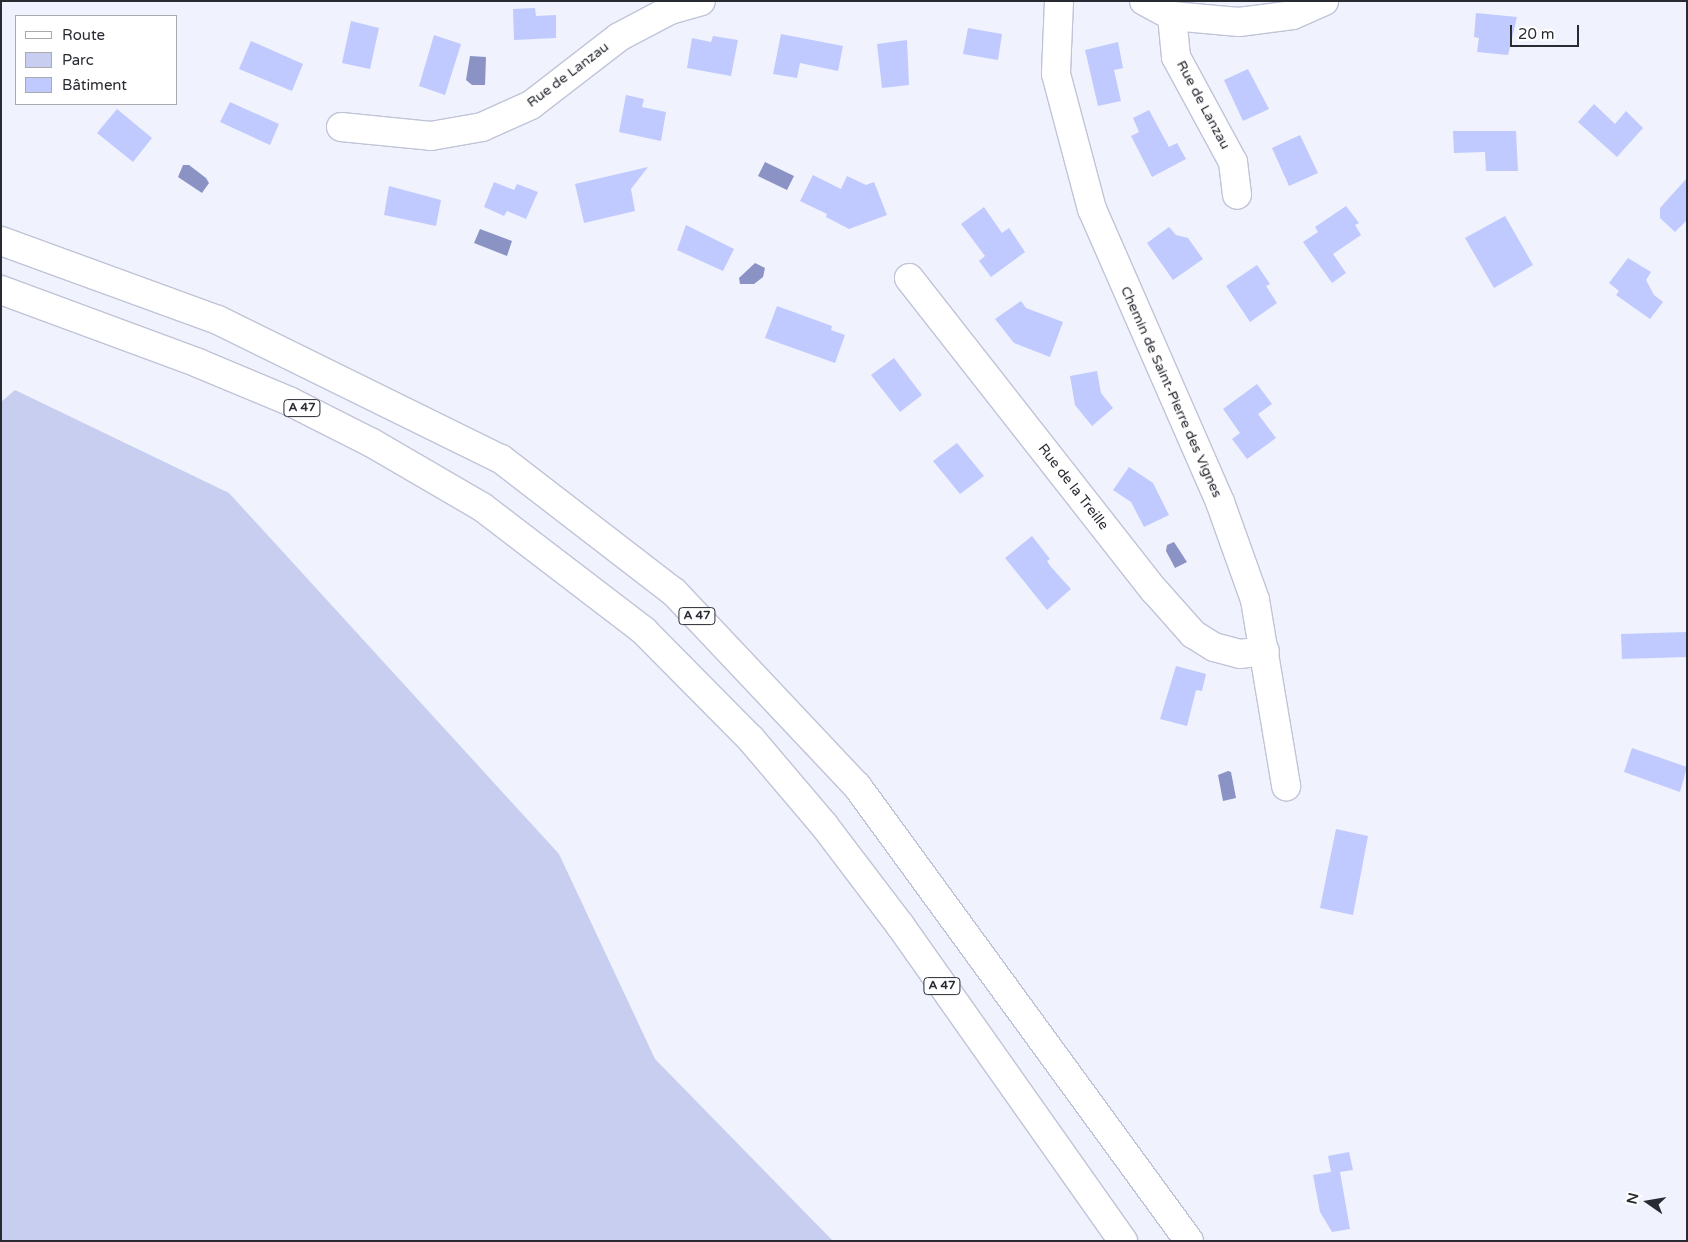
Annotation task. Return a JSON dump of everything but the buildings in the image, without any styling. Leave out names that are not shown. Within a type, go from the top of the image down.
[{"type":"main road","name":"Rue de Lanzau","points":[[341,127],[431,136],[482,126],[531,105],[619,37],[670,10],[701,1]]},
{"type":"main road","name":"Chemin de Saint-Pierre des Vignes","points":[[1059,1],[1056,74],[1092,209],[1220,502],[1255,600],[1286,786]]},
{"type":"main road","points":[[1144,1],[1172,16],[1239,22],[1294,15],[1324,1]]},
{"type":"main road","name":"Rue de Lanzau","points":[[1172,16],[1176,57],[1233,162],[1237,195]]},
{"type":"main road","name":"A 47","points":[[1,241],[218,320],[501,459],[674,592],[857,786],[1189,1241]]},
{"type":"main road","name":"Rue de la Treille","points":[[908,278],[1154,590],[1192,634],[1214,647],[1240,654],[1265,651]]},
{"type":"main road","name":"A 47","points":[[1,290],[198,363],[289,401],[372,443],[482,507],[644,631],[751,739],[824,825],[900,925],[1123,1241]]},
{"type":"green space","points":[[15,390],[229,493],[559,854],[655,1059],[833,1241],[1,1241],[1,402]]},
{"type":"shaded area","points":[[470,56],[486,57],[485,85],[472,85],[466,80]]},
{"type":"shaded area","points":[[765,162],[794,176],[787,190],[758,176]]},
{"type":"shaded area","points":[[183,165],[189,165],[206,178],[209,183],[202,193],[178,177]]},
{"type":"shaded area","points":[[480,229],[512,241],[507,256],[474,243]]},
{"type":"shaded area","points":[[755,263],[765,268],[763,277],[754,284],[740,284],[739,278]]},
{"type":"shaded area","points":[[1174,542],[1187,562],[1175,568],[1166,551],[1167,545]]},
{"type":"shaded area","points":[[1228,771],[1231,772],[1236,798],[1223,801],[1218,775]]}]
